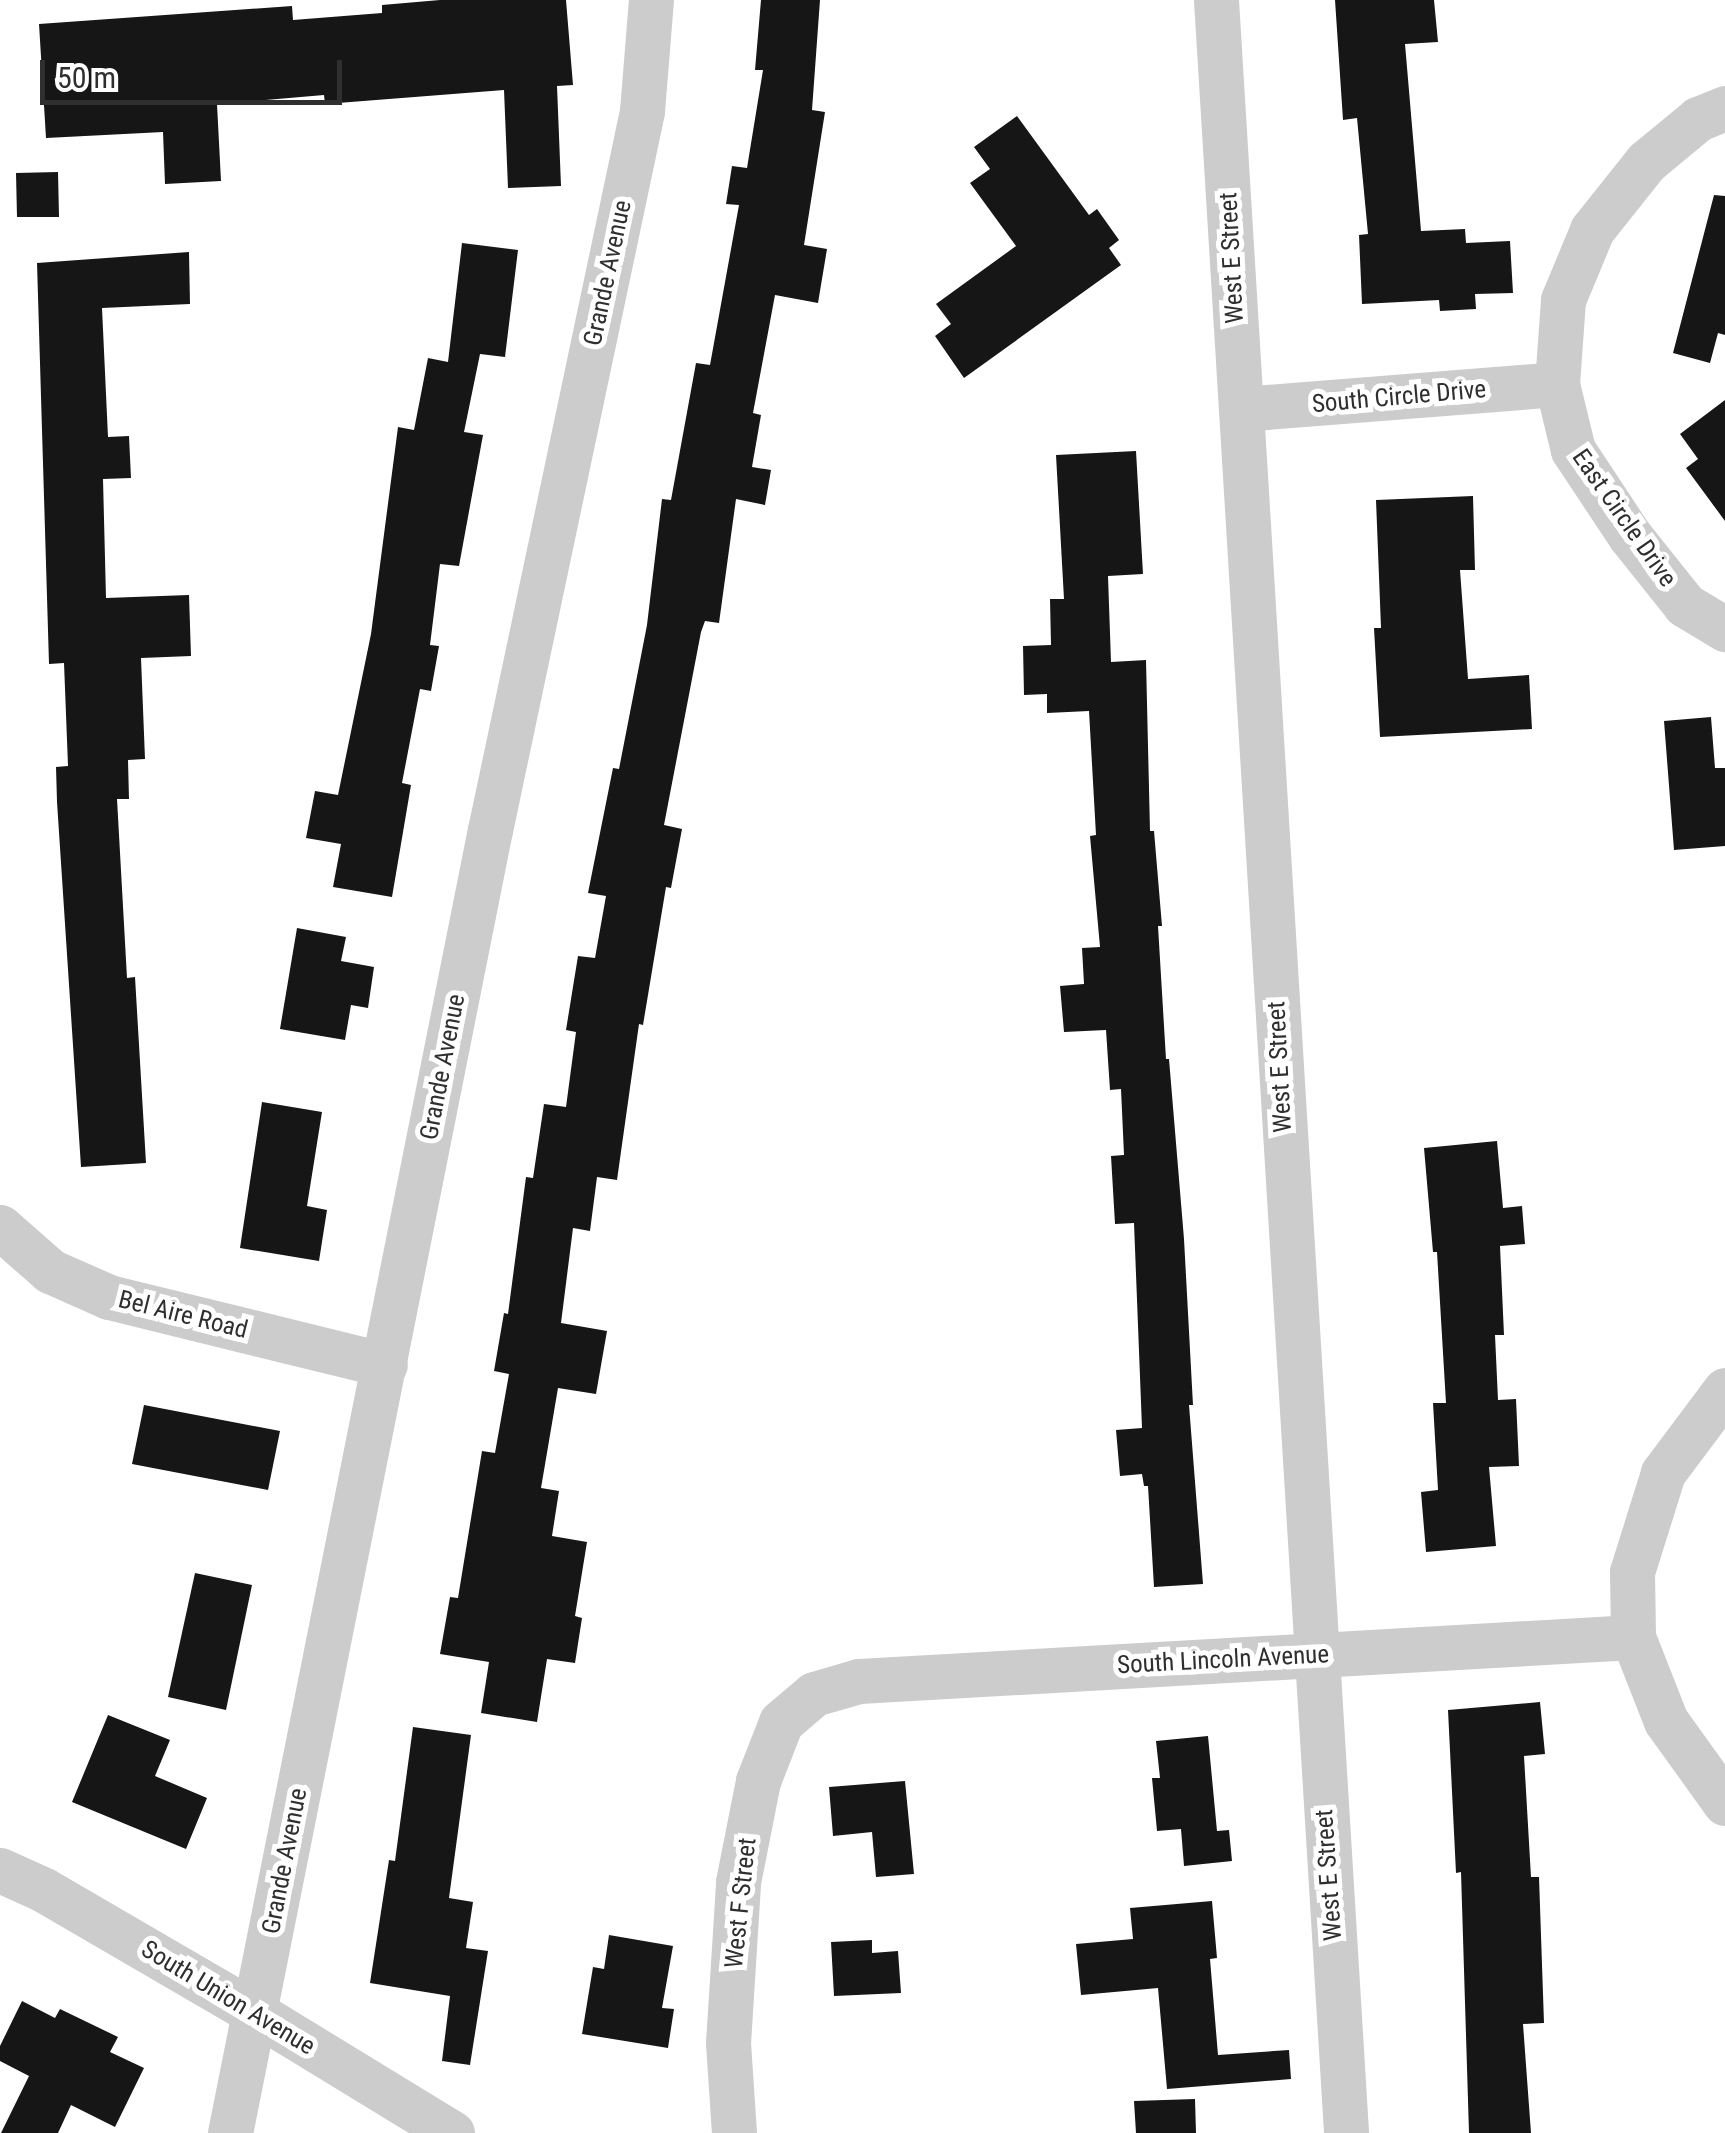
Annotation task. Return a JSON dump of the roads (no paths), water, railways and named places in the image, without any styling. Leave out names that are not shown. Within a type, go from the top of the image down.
[{"type":"street","name":"Grande Avenue","points":[[230,2133],[490,830],[642,112],[651,0]]},
{"type":"street","name":"West E Street","points":[[1216,0],[1346,2133]]},
{"type":"street","name":"East Circle Drive","points":[[1725,108],[1698,119],[1646,162],[1592,230],[1563,300],[1557,384],[1574,450],[1630,536],[1686,605],[1725,629]]},
{"type":"street","name":"South Circle Drive","points":[[1241,409],[1557,384]]},
{"type":"street","name":"Bel Aire Road","points":[[0,1228],[50,1270],[109,1296],[384,1365]]},
{"type":"street","points":[[1725,1390],[1663,1472],[1632,1572],[1633,1637],[1666,1721],[1725,1803]]},
{"type":"street","name":"South Lincoln Avenue","points":[[814,1694],[859,1681],[1633,1637]]},
{"type":"street","name":"West F Street","points":[[734,2133],[728,2044],[742,1865],[758,1781],[780,1722],[814,1694]]},
{"type":"street","name":"South Union Avenue","points":[[0,1870],[44,1890],[254,2012],[452,2133]]}]
